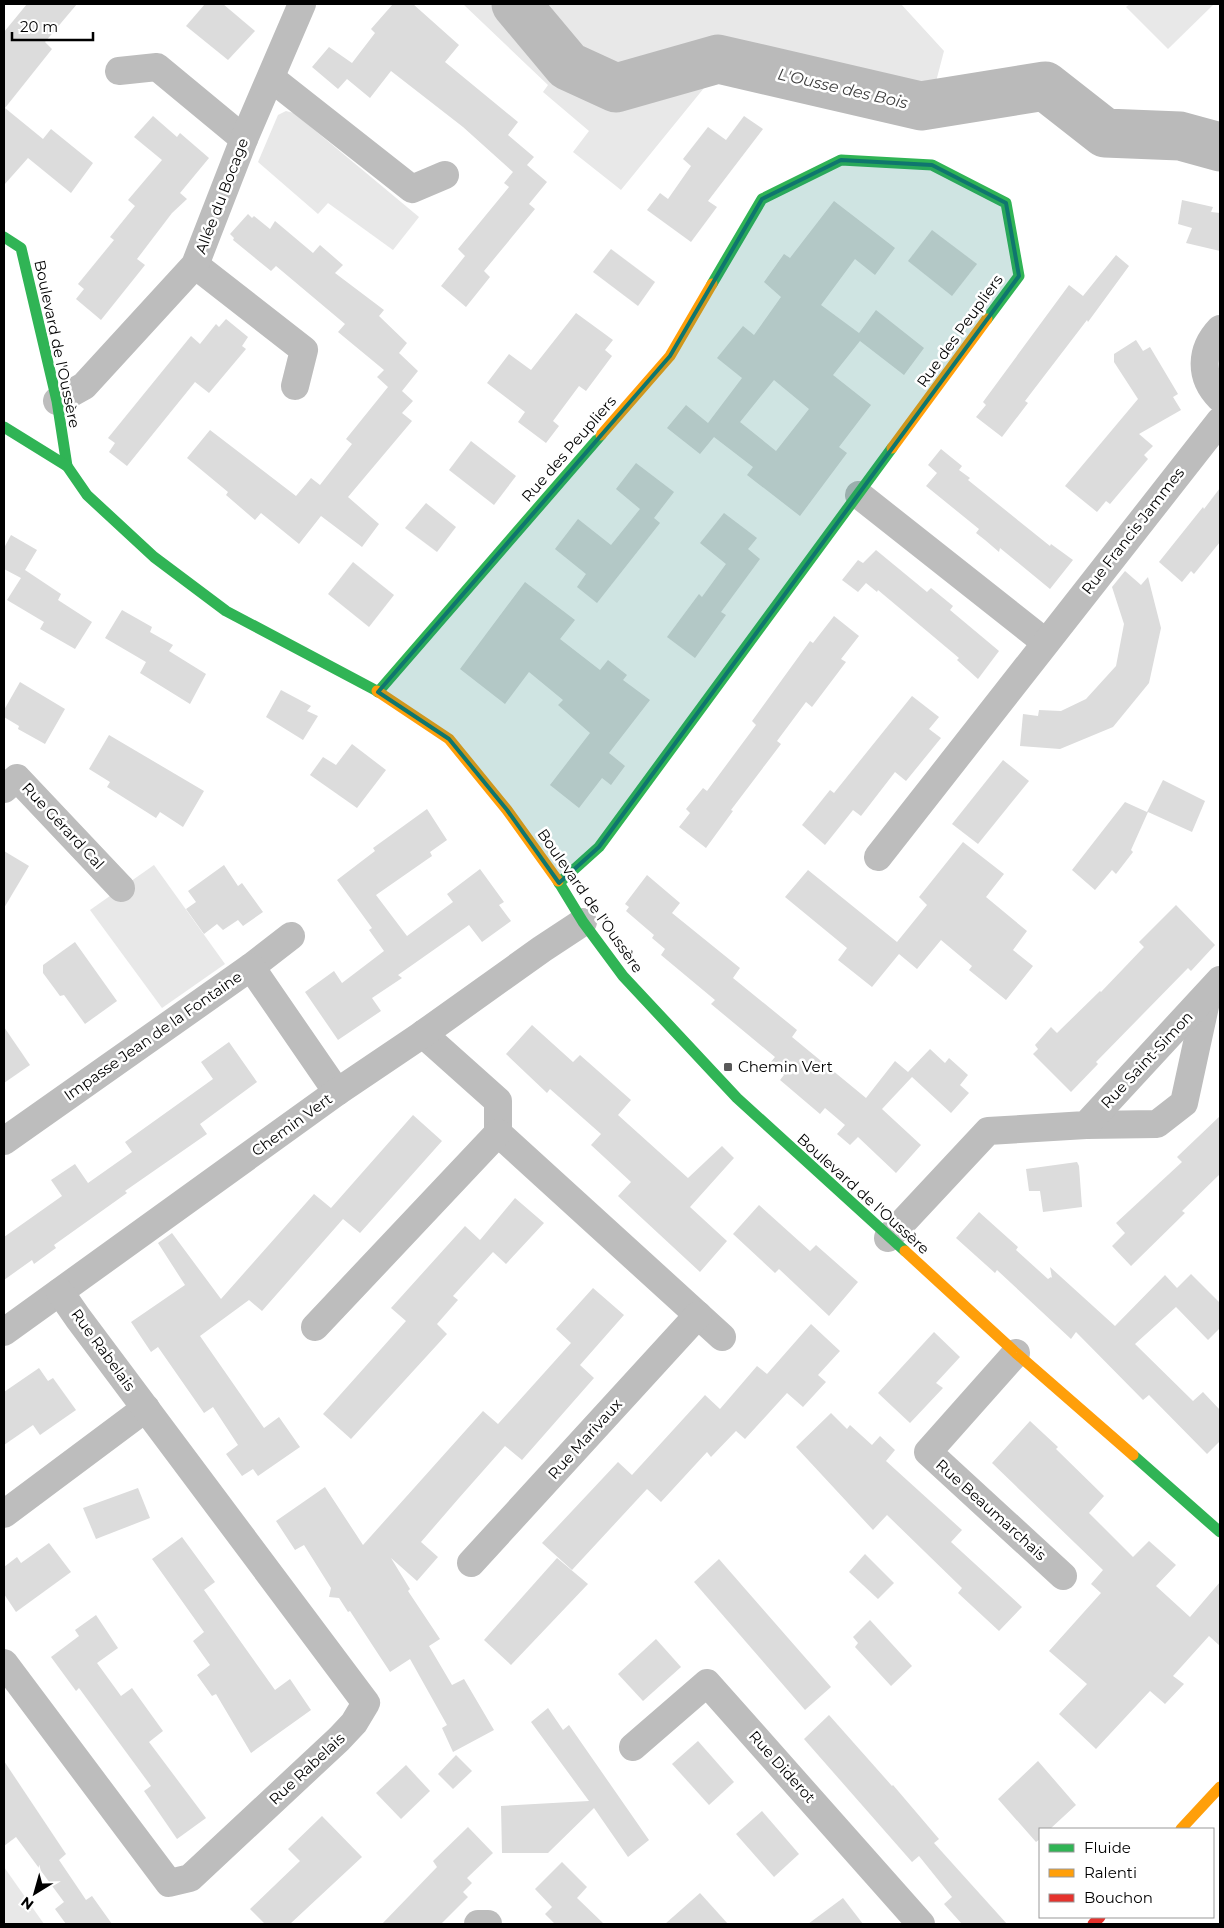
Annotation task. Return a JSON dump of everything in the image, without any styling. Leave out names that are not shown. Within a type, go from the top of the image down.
[{"type":"street","name":"Allée du Bocage","points":[[57,401],[84,386],[195,265],[244,139],[302,4]]},
{"type":"street","points":[[119,71],[157,67],[244,139]]},
{"type":"street","points":[[271,78],[412,189],[445,175]]},
{"type":"street","name":"Rue des Peupliers","points":[[378,692],[670,356],[762,199],[841,160],[932,165],[1006,203],[1019,276],[599,846],[559,883]]},
{"type":"street","name":"Boulevard de l'Oussère","points":[[4,237],[21,248],[57,401],[67,466]]},
{"type":"street","points":[[195,265],[304,350],[295,386]]},
{"type":"street","points":[[1220,329],[1211,338],[1205,353],[1204,369],[1209,384],[1220,398]]},
{"type":"street","name":"Rue Francis Jammes","points":[[878,858],[1220,420]]},
{"type":"street","name":"Boulevard de l'Oussère","points":[[4,427],[67,466],[87,495],[154,557],[226,611],[378,692],[449,739],[507,810],[622,976],[737,1098],[888,1238],[1220,1532]]},
{"type":"street","points":[[859,494],[1046,642]]},
{"type":"street","name":"Rue Gérard Cal","points":[[4,789],[17,778],[121,888]]},
{"type":"street","name":"Chemin Vert","points":[[4,1332],[337,1092],[424,1034],[542,949],[583,922]]},
{"type":"street","points":[[251,967],[291,936]]},
{"type":"street","name":"Impasse Jean de la Fontaine","points":[[4,1141],[251,967],[337,1092]]},
{"type":"street","name":"Rue Saint-Simon","points":[[888,1238],[988,1130],[1086,1125],[1157,1124],[1184,1103],[1214,988]]},
{"type":"street","name":"Rue Saint-Simon","points":[[1086,1125],[1214,988]]},
{"type":"street","points":[[315,1327],[498,1133],[498,1101],[424,1034]]},
{"type":"street","points":[[498,1133],[722,1337]]},
{"type":"street","name":"Rue Rabelais","points":[[4,1663],[168,1883],[190,1878],[339,1738],[354,1723],[366,1703],[60,1292]]},
{"type":"street","name":"Rue Marivaux","points":[[471,1563],[698,1315]]},
{"type":"street","name":"Rue Beaumarchais","points":[[1016,1353],[928,1452],[1064,1576]]},
{"type":"street","points":[[4,1514],[146,1408]]},
{"type":"street","name":"Rue Diderot","points":[[633,1747],[707,1683],[921,1924]]},
{"type":"street","points":[[1182,1828],[1220,1787]]},
{"type":"street","points":[[478,1924],[488,1924]]},
{"type":"highlighted area","points":[[841,160],[932,165],[1006,203],[1019,276],[599,847],[559,883],[507,810],[449,739],[378,692],[670,356],[762,199]]},
{"type":"shaded area","points":[[463,4],[499,4],[566,79],[625,103],[654,94],[672,81],[717,72],[621,190],[573,152],[589,131],[543,92],[548,85]]},
{"type":"shaded area","points":[[533,4],[901,4],[944,51],[933,93],[725,46],[689,47],[638,72],[597,64],[574,48]]},
{"type":"shaded area","points":[[1130,4],[1214,4],[1168,49],[1126,7]]},
{"type":"shaded area","points":[[286,111],[294,113],[419,217],[393,250],[328,203],[318,214],[258,162],[278,115]]},
{"type":"shaded area","points":[[154,865],[225,964],[162,1008],[90,910]]},
{"type":"shaded area","points":[[4,1867],[44,1924],[4,1924]]},
{"type":"building","points":[[27,4],[77,4],[45,42],[52,49],[5,108],[43,139],[51,129],[93,163],[71,193],[28,158],[4,185],[4,32]]},
{"type":"building","points":[[205,4],[223,4],[255,31],[228,60],[186,26]]},
{"type":"building","points":[[393,4],[413,4],[459,45],[445,62],[518,122],[508,135],[534,157],[527,165],[547,182],[529,204],[535,209],[484,271],[490,277],[466,307],[441,286],[465,256],[458,249],[509,187],[504,183],[513,172],[463,127],[391,71],[370,98],[347,79],[338,89],[312,67],[329,47],[352,63],[375,33],[371,29]]},
{"type":"building","points":[[153,116],[177,137],[180,133],[209,158],[180,193],[187,199],[172,213],[137,259],[145,265],[101,320],[76,299],[84,289],[78,284],[114,240],[110,237],[135,206],[128,200],[162,160],[134,137]]},
{"type":"building","points":[[744,116],[763,129],[708,201],[717,207],[691,242],[647,210],[660,193],[668,199],[691,166],[683,159],[708,127],[726,140]]},
{"type":"building","points":[[1182,200],[1213,207],[1211,212],[1220,213],[1220,251],[1186,243],[1192,228],[1178,224]]},
{"type":"building","points":[[834,201],[895,248],[875,275],[855,259],[821,305],[859,333],[876,310],[924,348],[904,375],[860,341],[833,375],[871,405],[839,447],[847,453],[800,516],[747,475],[753,467],[714,437],[700,454],[667,428],[686,405],[708,423],[742,378],[717,358],[743,326],[754,335],[781,297],[764,282],[784,254],[790,258]],"holes":[[[774,380],[809,409],[776,451],[740,422]]]},
{"type":"building","points":[[248,214],[252,218],[254,216],[270,229],[275,221],[313,253],[320,245],[343,265],[335,273],[384,310],[379,316],[407,343],[399,353],[418,371],[402,391],[413,401],[402,413],[412,421],[348,497],[379,524],[362,547],[321,516],[299,544],[261,513],[255,520],[226,495],[228,492],[187,458],[210,430],[296,496],[311,478],[320,485],[352,444],[346,439],[388,387],[377,377],[384,370],[338,332],[345,324],[276,266],[271,271],[233,240],[234,238],[230,234]]},
{"type":"building","points":[[932,230],[977,264],[952,296],[908,261]]},
{"type":"building","points":[[611,249],[655,282],[638,306],[593,272]]},
{"type":"building","points":[[1116,255],[1129,266],[1088,322],[1087,320],[1025,401],[1028,403],[1002,437],[976,417],[986,405],[983,402],[1069,285],[1083,296]]},
{"type":"building","points":[[576,313],[613,340],[605,350],[612,356],[586,391],[579,386],[553,421],[559,426],[546,443],[518,422],[525,412],[487,383],[509,354],[531,370]]},
{"type":"building","points":[[226,319],[248,337],[242,346],[246,349],[209,393],[195,382],[127,466],[109,452],[115,443],[108,438],[191,336],[200,344],[216,324],[219,327]]},
{"type":"building","points":[[1136,340],[1143,351],[1150,347],[1178,394],[1173,397],[1181,410],[1139,434],[1153,446],[1144,455],[1148,459],[1110,504],[1106,501],[1097,512],[1065,486],[1138,399],[1114,362],[1114,354]]},
{"type":"building","points":[[471,441],[516,476],[494,505],[449,470]]},
{"type":"building","points":[[941,449],[962,466],[959,470],[970,478],[968,480],[1050,546],[1051,544],[1073,560],[1050,589],[1000,548],[999,552],[976,533],[979,529],[926,486],[937,473],[928,465]]},
{"type":"building","points":[[636,463],[674,492],[654,518],[660,523],[597,603],[577,587],[586,574],[555,549],[578,519],[611,545],[640,509],[616,489]]},
{"type":"building","points":[[1220,488],[1220,542],[1194,574],[1191,571],[1182,582],[1159,562]]},
{"type":"building","points":[[426,503],[456,527],[437,552],[405,528]]},
{"type":"building","points":[[724,513],[757,538],[748,549],[760,559],[721,612],[726,615],[695,658],[667,637],[699,594],[702,597],[726,564],[700,543]]},
{"type":"building","points":[[11,535],[37,550],[25,570],[61,594],[58,600],[92,622],[75,649],[40,629],[44,622],[7,600],[21,578],[4,569],[4,548]]},
{"type":"building","points":[[876,550],[927,592],[931,588],[953,606],[950,610],[999,651],[978,679],[957,660],[959,658],[878,590],[877,592],[866,583],[858,592],[842,580],[858,560],[863,563]]},
{"type":"building","points":[[353,562],[394,595],[369,627],[328,594]]},
{"type":"building","points":[[1125,571],[1141,585],[1148,577],[1161,628],[1149,683],[1113,727],[1060,749],[1020,746],[1023,714],[1038,716],[1039,710],[1061,711],[1086,699],[1116,666],[1124,624],[1112,587]]},
{"type":"building","points":[[525,582],[575,620],[560,639],[600,670],[608,660],[627,675],[623,680],[650,700],[609,753],[625,766],[611,785],[602,778],[579,808],[550,785],[590,733],[558,705],[563,700],[529,672],[505,704],[460,669]]},
{"type":"building","points":[[122,610],[152,627],[150,632],[173,645],[169,651],[206,674],[190,704],[140,673],[146,662],[105,638]]},
{"type":"building","points":[[834,616],[859,636],[841,659],[846,662],[812,707],[806,702],[777,741],[781,744],[731,810],[733,811],[706,848],[679,827],[690,813],[686,809],[703,788],[707,791],[756,725],[752,721],[810,641],[813,643]]},
{"type":"building","points":[[20,682],[65,709],[45,744],[18,729],[19,726],[4,717],[4,710]]},
{"type":"building","points":[[281,690],[311,706],[307,711],[318,716],[303,740],[266,717]]},
{"type":"building","points":[[912,696],[939,717],[929,729],[941,738],[906,781],[895,772],[861,816],[853,810],[825,845],[802,825],[830,790],[834,793]]},
{"type":"building","points":[[109,735],[204,791],[183,827],[160,812],[156,818],[107,787],[110,782],[89,769]]},
{"type":"building","points":[[352,744],[386,770],[357,808],[310,775],[323,757],[336,765]]},
{"type":"building","points":[[1003,760],[1029,781],[978,844],[952,824]]},
{"type":"building","points":[[1163,780],[1205,801],[1192,832],[1148,812],[1131,850],[1133,852],[1116,874],[1112,870],[1095,890],[1072,870],[1125,802],[1147,812]]},
{"type":"building","points":[[427,809],[447,840],[430,852],[432,856],[376,895],[407,936],[453,902],[447,894],[480,869],[504,902],[499,905],[511,921],[482,942],[469,925],[398,975],[402,978],[372,998],[381,1011],[338,1040],[305,992],[334,971],[342,983],[384,951],[369,930],[372,928],[337,880],[375,851],[373,848]]},
{"type":"building","points":[[963,842],[1004,874],[986,897],[1027,931],[1013,950],[1033,966],[1006,1000],[969,970],[972,966],[941,940],[917,969],[899,954],[872,987],[838,960],[847,948],[785,897],[808,870],[897,942],[927,905],[919,897]]},
{"type":"building","points":[[4,851],[29,866],[4,908]]},
{"type":"building","points":[[224,865],[238,886],[242,883],[263,912],[243,926],[238,920],[223,930],[217,924],[204,934],[186,909],[196,902],[188,891]]},
{"type":"building","points":[[647,875],[680,903],[672,913],[740,968],[733,978],[797,1030],[792,1037],[866,1098],[895,1061],[908,1072],[930,1049],[945,1063],[949,1058],[968,1075],[960,1085],[969,1093],[951,1113],[912,1077],[882,1109],[921,1145],[896,1173],[858,1137],[850,1145],[837,1134],[845,1125],[825,1108],[820,1114],[780,1080],[784,1075],[770,1063],[775,1057],[711,1004],[715,1000],[661,955],[665,949],[652,938],[654,935],[626,911],[629,907],[625,904]]},
{"type":"building","points":[[1176,905],[1215,945],[1191,971],[1188,968],[1096,1062],[1098,1064],[1071,1092],[1033,1054],[1038,1049],[1035,1045],[1051,1027],[1057,1033],[1101,992],[1144,947],[1139,942]]},
{"type":"building","points":[[75,942],[117,1001],[85,1024],[64,995],[60,996],[43,973],[43,965]]},
{"type":"building","points":[[532,1025],[573,1062],[580,1055],[631,1100],[618,1115],[688,1178],[722,1146],[734,1158],[690,1207],[727,1241],[700,1272],[618,1196],[631,1182],[591,1145],[601,1134],[550,1089],[547,1093],[506,1054]]},
{"type":"building","points":[[4,1027],[30,1065],[4,1083]]},
{"type":"building","points":[[229,1042],[257,1082],[200,1124],[207,1134],[125,1191],[127,1193],[54,1245],[56,1248],[34,1264],[32,1260],[4,1280],[4,1237],[62,1196],[51,1180],[75,1164],[88,1183],[132,1152],[125,1142],[213,1079],[201,1062]]},
{"type":"building","points":[[413,1115],[442,1141],[360,1233],[343,1219],[262,1311],[249,1300],[200,1336],[264,1428],[279,1417],[300,1447],[258,1476],[253,1469],[242,1476],[226,1454],[238,1445],[213,1407],[204,1413],[158,1347],[151,1352],[131,1322],[185,1285],[158,1243],[172,1233],[221,1299],[314,1194],[331,1208]]},
{"type":"building","points":[[1220,1116],[1220,1174],[1182,1211],[1185,1213],[1131,1266],[1112,1246],[1125,1233],[1116,1223],[1182,1162],[1177,1157]]},
{"type":"building","points":[[1077,1162],[1079,1166],[1082,1207],[1043,1212],[1040,1191],[1029,1191],[1026,1169]]},
{"type":"building","points":[[515,1198],[544,1223],[506,1264],[493,1252],[453,1296],[458,1300],[437,1324],[447,1334],[351,1439],[323,1414],[406,1321],[391,1308],[465,1226],[480,1240]]},
{"type":"building","points":[[759,1205],[810,1251],[816,1245],[858,1282],[829,1316],[779,1269],[775,1273],[733,1234]]},
{"type":"building","points":[[979,1212],[1018,1247],[1016,1250],[1048,1279],[1052,1278],[1050,1267],[1115,1326],[1165,1275],[1177,1288],[1191,1274],[1220,1303],[1220,1328],[1208,1340],[1176,1307],[1135,1344],[1193,1401],[1203,1392],[1220,1410],[1220,1441],[1207,1454],[1149,1395],[1143,1400],[1076,1332],[1071,1339],[997,1270],[995,1273],[956,1238]]},
{"type":"building","points":[[593,1288],[624,1315],[580,1365],[594,1378],[522,1460],[505,1446],[459,1498],[421,1542],[438,1557],[417,1581],[391,1558],[410,1589],[408,1591],[440,1639],[429,1646],[452,1685],[464,1679],[494,1730],[453,1752],[442,1728],[447,1725],[410,1659],[390,1672],[350,1611],[348,1612],[339,1598],[329,1597],[331,1588],[304,1545],[295,1550],[276,1521],[325,1487],[363,1545],[483,1411],[498,1424],[571,1343],[556,1329]]},
{"type":"building","points":[[811,1324],[840,1351],[818,1375],[826,1382],[803,1407],[787,1393],[745,1439],[736,1431],[711,1457],[707,1452],[661,1502],[647,1489],[572,1570],[542,1543],[618,1462],[632,1475],[705,1395],[720,1409],[757,1366],[767,1374]]},
{"type":"building","points":[[934,1332],[960,1357],[936,1383],[943,1388],[910,1423],[878,1393]]},
{"type":"building","points":[[39,1368],[48,1381],[53,1378],[76,1410],[40,1435],[33,1425],[4,1445],[4,1392]]},
{"type":"building","points":[[831,1413],[847,1429],[850,1425],[872,1445],[880,1436],[895,1450],[886,1461],[962,1530],[951,1542],[1022,1607],[999,1631],[958,1593],[962,1588],[887,1515],[873,1530],[796,1447]]},
{"type":"building","points":[[1030,1421],[1058,1447],[1056,1449],[1104,1496],[1089,1513],[1133,1557],[1149,1541],[1176,1565],[1156,1586],[1190,1617],[1220,1582],[1220,1646],[1209,1636],[1173,1676],[1184,1684],[1165,1704],[1150,1691],[1096,1749],[1059,1714],[1087,1684],[1049,1651],[1101,1593],[1091,1584],[1103,1570],[992,1463]]},
{"type":"building","points":[[138,1488],[150,1518],[96,1539],[83,1508]]},
{"type":"building","points":[[182,1537],[215,1582],[204,1590],[275,1690],[290,1679],[311,1710],[251,1753],[216,1694],[212,1696],[197,1675],[210,1665],[193,1641],[204,1632],[152,1559]]},
{"type":"building","points":[[49,1543],[71,1572],[16,1612],[4,1594],[4,1567],[17,1557],[21,1563]]},
{"type":"building","points":[[865,1554],[894,1583],[878,1599],[849,1572]]},
{"type":"building","points":[[557,1558],[588,1584],[511,1665],[484,1640]]},
{"type":"building","points":[[719,1559],[831,1687],[805,1710],[694,1582]]},
{"type":"building","points":[[96,1615],[118,1648],[97,1663],[121,1696],[132,1688],[163,1731],[149,1742],[206,1818],[177,1839],[144,1791],[151,1786],[79,1688],[76,1691],[51,1657],[79,1636],[75,1630]]},
{"type":"building","points":[[870,1620],[912,1666],[891,1686],[855,1647],[858,1643],[853,1637]]},
{"type":"building","points":[[656,1639],[681,1667],[643,1701],[618,1674]]},
{"type":"building","points":[[548,1708],[563,1730],[569,1725],[649,1840],[628,1857],[594,1808],[548,1853],[502,1853],[501,1806],[589,1801],[531,1722]]},
{"type":"building","points":[[829,1715],[939,1839],[934,1843],[1007,1924],[962,1924],[944,1904],[952,1897],[919,1856],[912,1862],[804,1739]]},
{"type":"building","points":[[698,1741],[734,1782],[709,1805],[672,1764]]},
{"type":"building","points":[[456,1755],[472,1771],[453,1789],[438,1774]]},
{"type":"building","points":[[4,1761],[66,1854],[59,1860],[86,1900],[92,1896],[112,1924],[66,1924],[55,1909],[64,1902],[16,1837],[4,1846]]},
{"type":"building","points":[[1038,1761],[1076,1805],[1051,1828],[1039,1828],[1039,1840],[1036,1842],[998,1799]]},
{"type":"building","points":[[406,1765],[430,1791],[401,1819],[376,1793]]},
{"type":"building","points":[[762,1811],[799,1854],[774,1877],[736,1834]]},
{"type":"building","points":[[322,1816],[362,1857],[290,1924],[265,1924],[250,1909],[300,1861],[288,1849]]},
{"type":"building","points":[[468,1827],[493,1853],[467,1878],[472,1883],[463,1892],[468,1897],[441,1924],[382,1924],[437,1867],[433,1861]]},
{"type":"building","points":[[562,1862],[587,1887],[577,1898],[604,1924],[555,1924],[545,1914],[552,1907],[535,1889]]},
{"type":"building","points":[[700,1893],[728,1924],[665,1924]]},
{"type":"building","points":[[843,1898],[863,1924],[808,1924]]},
{"type":"waterway","name":"L'Ousse des Bois","points":[[516,4],[568,66],[616,88],[718,59],[921,106],[1045,86],[1105,133],[1180,136],[1220,147]]},
{"type":"traffic: fast","points":[[712,284],[762,199],[841,160],[932,165],[1006,203],[1019,276],[987,319]]},
{"type":"traffic: fast","points":[[4,237],[21,248],[57,401],[67,466]]},
{"type":"traffic: fast","points":[[4,427],[67,466],[87,495],[154,557],[226,611],[377,691]]},
{"type":"traffic: fast","points":[[378,692],[601,435]]},
{"type":"traffic: fast","points":[[559,883],[599,847],[892,448]]},
{"type":"traffic: fast","points":[[558,881],[583,922],[623,976],[737,1098],[905,1251]]},
{"type":"traffic: fast","points":[[1133,1455],[1220,1532]]},
{"type":"traffic: slow","points":[[601,435],[670,356],[712,284]]},
{"type":"traffic: slow","points":[[892,448],[987,319]]},
{"type":"traffic: slow","points":[[377,691],[449,739],[507,810],[558,881]]},
{"type":"traffic: slow","points":[[905,1251],[1016,1353],[1133,1455]]},
{"type":"traffic: slow","points":[[1182,1828],[1220,1787]]},
{"type":"traffic: jam","points":[[1093,1924],[1099,1918]]},
{"type":"place","name":"Chemin Vert","points":[[728,1067]]}]
